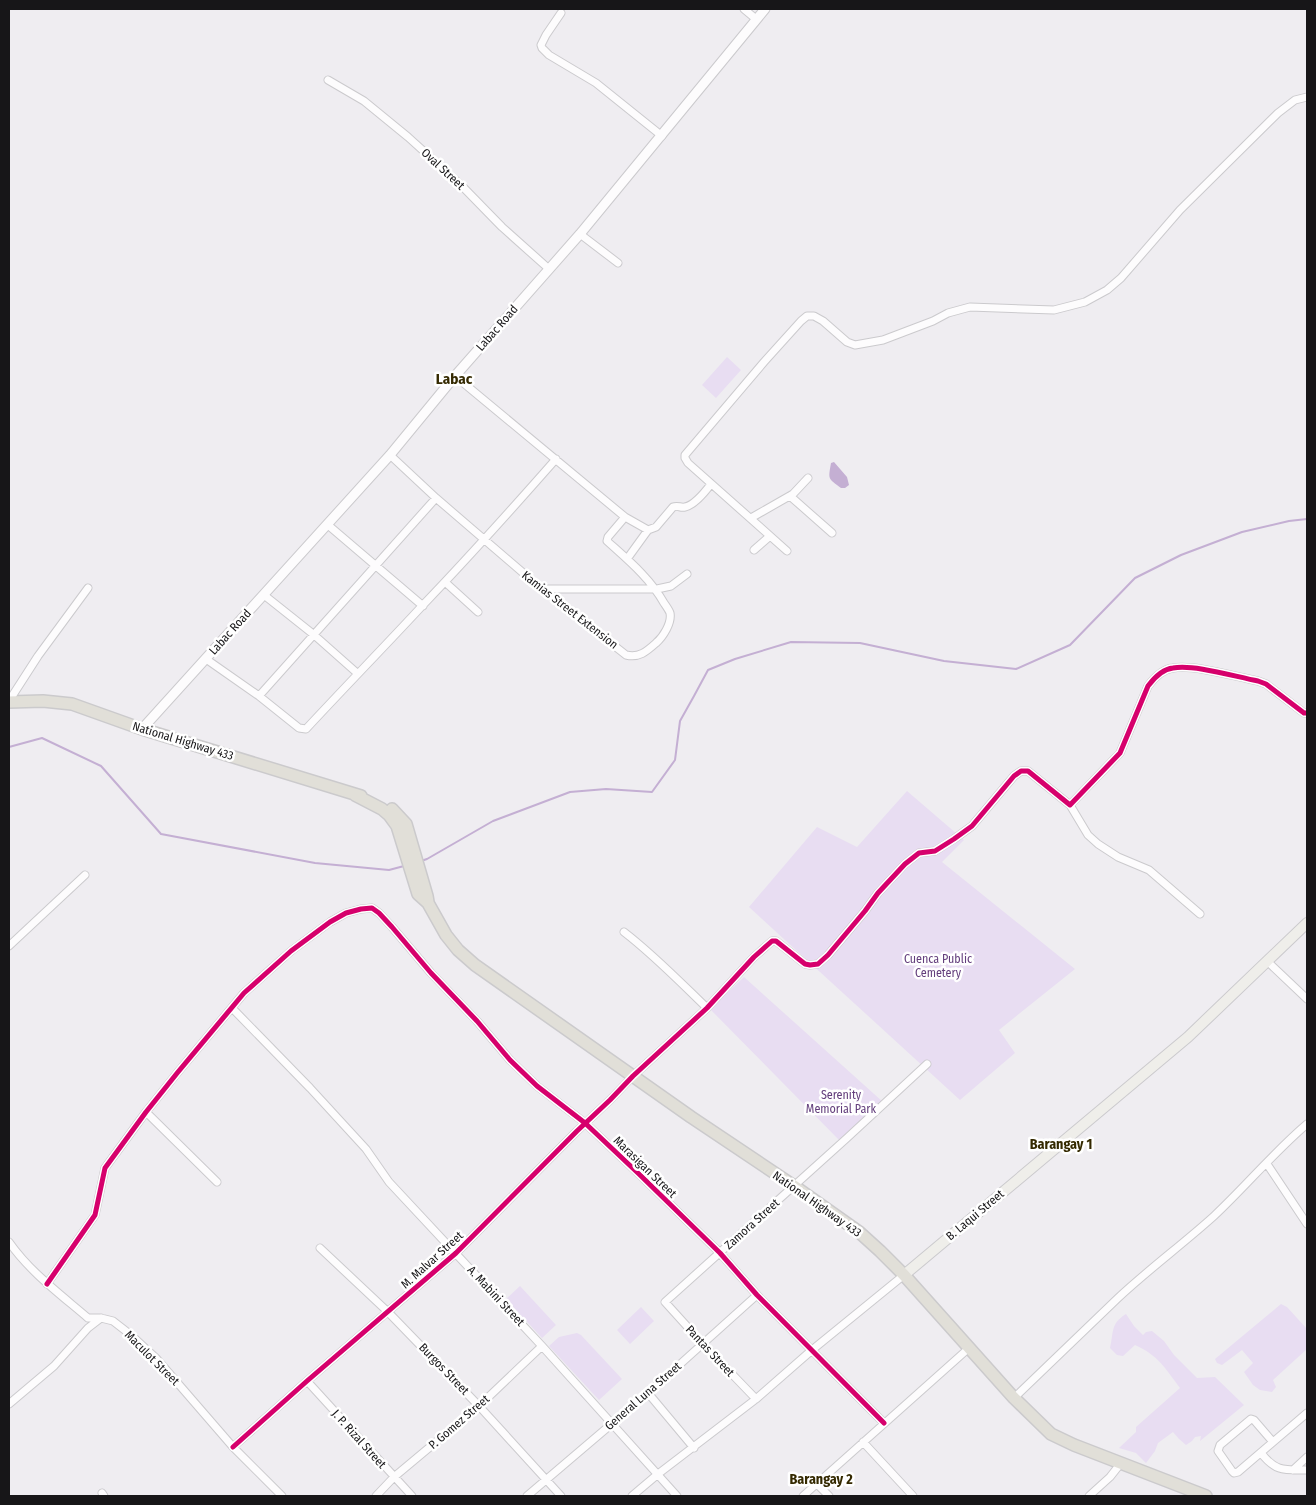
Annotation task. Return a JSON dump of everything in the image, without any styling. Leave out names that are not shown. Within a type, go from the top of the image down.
[{"type":"main road","name":"National Highway 433","points":[[9,701],[44,701],[72,704],[142,729],[355,795],[370,802],[389,815],[405,836],[422,892],[446,935],[458,950],[475,965],[858,1232],[904,1275],[1014,1398],[1051,1434],[1074,1445],[1206,1496]]},
{"type":"main road","name":"B. Laqui Street","points":[[904,1275],[1188,1037],[1307,923]]},
{"type":"street","points":[[744,9],[756,19]]},
{"type":"street","name":"Labac Road","points":[[142,729],[390,455],[455,376],[580,234],[765,9]]},
{"type":"street","points":[[561,13],[546,35],[541,45],[542,48],[549,55],[596,83],[662,136]]},
{"type":"street","name":"Oval Street","points":[[328,80],[364,101],[408,137],[549,269]]},
{"type":"street","points":[[786,551],[688,463],[685,458],[776,348],[807,316],[814,316],[823,321],[847,342],[855,345],[883,340],[933,321],[948,313],[970,307],[1054,310],[1085,302],[1107,290],[1121,278],[1180,210],[1278,114],[1295,100],[1307,97]]},
{"type":"street","points":[[580,234],[618,263]]},
{"type":"street","points":[[455,376],[625,517],[648,530]]},
{"type":"street","name":"Kamias Street Extension","points":[[390,455],[436,498],[543,590],[626,655],[634,657],[642,654],[658,642],[670,623],[670,613],[657,589],[607,541],[625,517]]},
{"type":"street","points":[[206,659],[259,696],[299,728],[306,730],[423,606],[556,460]]},
{"type":"street","points":[[751,518],[790,496],[808,478]]},
{"type":"street","points":[[627,559],[648,530],[656,527],[673,507],[691,505],[711,484]]},
{"type":"street","points":[[790,496],[832,533]]},
{"type":"street","points":[[259,696],[436,498]]},
{"type":"street","points":[[328,525],[423,606]]},
{"type":"street","points":[[754,550],[770,536]]},
{"type":"street","points":[[543,590],[657,589],[671,586],[687,574]]},
{"type":"street","points":[[445,582],[478,612]]},
{"type":"street","points":[[9,701],[38,656],[88,588]]},
{"type":"street","points":[[264,595],[313,634],[357,674]]},
{"type":"street","points":[[1200,914],[1149,870],[1118,857],[1098,844],[1088,835],[1070,805],[1120,753],[1148,686],[1155,677],[1171,668],[1189,667],[1266,684],[1304,713],[1307,713]]},
{"type":"street","name":"M. Malvar Street","points":[[234,1447],[307,1381],[456,1253],[633,1076],[707,1008],[754,956],[772,941],[776,941],[805,964],[818,964],[828,955],[878,893],[905,864],[919,853],[935,851],[972,826],[1014,776],[1021,771],[1028,771],[1070,805]]},
{"type":"street","points":[[9,946],[85,875]]},
{"type":"street","name":"Marasigan Street","points":[[232,1008],[244,993],[291,951],[330,922],[360,909],[372,908],[392,927],[510,1060],[537,1086],[585,1123],[720,1253],[757,1295],[884,1423]]},
{"type":"street","points":[[624,932],[656,958],[707,1008]]},
{"type":"street","points":[[1268,962],[1307,999]]},
{"type":"street","points":[[47,1284],[95,1215],[105,1168],[146,1112],[232,1008]]},
{"type":"street","name":"A. Mabini Street","points":[[232,1008],[366,1149],[390,1182],[542,1346],[677,1496]]},
{"type":"street","name":"Zamora Street","points":[[665,1302],[927,1064]]},
{"type":"street","points":[[146,1112],[217,1182]]},
{"type":"street","points":[[1014,1398],[1118,1298],[1183,1244],[1307,1124]]},
{"type":"street","points":[[1267,1164],[1307,1224]]},
{"type":"street","name":"Maculot Street","points":[[9,1242],[20,1258],[47,1284],[88,1318],[101,1318],[113,1321],[156,1358],[234,1447],[282,1496]]},
{"type":"street","name":"Burgos Street","points":[[320,1248],[388,1312],[479,1406],[561,1496]]},
{"type":"street","name":"B. Laqui Street","points":[[632,1496],[756,1399],[812,1350],[904,1275]]},
{"type":"street","name":"General Luna Street","points":[[527,1496],[648,1393],[757,1295]]},
{"type":"street","name":"Pantas Street","points":[[665,1302],[756,1399]]},
{"type":"street","points":[[9,1404],[54,1366],[88,1328],[101,1318]]},
{"type":"street","name":"P. Gomez Street","points":[[376,1496],[394,1477],[479,1406],[542,1346]]},
{"type":"street","points":[[802,1496],[969,1348]]},
{"type":"street","name":"J. P. Rizal Street","points":[[307,1381],[412,1496]]},
{"type":"street","points":[[648,1393],[694,1448]]},
{"type":"street","points":[[1273,1442],[1251,1419],[1220,1445],[1218,1449],[1232,1471],[1234,1473],[1238,1472],[1307,1413]]},
{"type":"street","points":[[863,1442],[913,1496]]},
{"type":"street","points":[[1261,1453],[1274,1467],[1307,1470]]},
{"type":"street","points":[[1293,1470],[1307,1457]]},
{"type":"street","points":[[1090,1496],[1110,1477],[1121,1463]]},
{"type":"street","points":[[817,1484],[829,1496]]},
{"type":"green space","points":[[727,357],[741,370],[716,398],[702,385]]},
{"type":"green space","name":"Cuenca Public Cemetery","points":[[907,791],[964,840],[942,862],[1075,969],[999,1030],[1015,1053],[960,1100],[749,907],[817,827],[857,847]]},
{"type":"green space","name":"Serenity Memorial Park","points":[[744,977],[883,1102],[840,1141],[710,1009]]},
{"type":"green space","points":[[520,1286],[556,1325],[542,1338],[506,1299]]},
{"type":"green space","points":[[1281,1304],[1287,1307],[1307,1329],[1307,1349],[1273,1380],[1276,1387],[1272,1392],[1260,1390],[1253,1385],[1244,1372],[1253,1363],[1242,1350],[1222,1365],[1217,1363],[1215,1359]]},
{"type":"green space","points":[[641,1307],[654,1321],[630,1344],[617,1330]]},
{"type":"green space","points":[[1126,1314],[1143,1335],[1146,1332],[1152,1331],[1164,1341],[1174,1355],[1197,1378],[1215,1377],[1244,1405],[1200,1441],[1201,1436],[1195,1437],[1186,1445],[1173,1432],[1158,1443],[1155,1451],[1146,1463],[1136,1453],[1119,1448],[1136,1432],[1136,1427],[1180,1388],[1160,1363],[1143,1349],[1135,1345],[1123,1356],[1117,1355],[1110,1348],[1115,1325]]},
{"type":"green space","points":[[577,1333],[622,1379],[599,1400],[549,1346],[559,1337]]},
{"type":"shaded area","points":[[834,462],[847,477],[849,485],[845,488],[841,488],[830,478],[831,463]]},
{"type":"waterway","points":[[421,861],[493,821],[570,792],[606,789],[652,792],[675,760],[680,721],[708,670],[735,659],[791,642],[860,643],[944,661],[1016,669],[1070,645],[1135,578],[1181,555],[1242,532],[1289,521],[1307,519]]},
{"type":"waterway","points":[[9,747],[42,738],[101,766],[161,834],[315,863],[389,870],[404,866]]},
{"type":"cycle path","points":[[233,1447],[456,1253],[633,1076],[707,1008],[754,957],[772,941],[776,941],[805,964],[818,964],[828,955],[878,893],[905,864],[919,853],[935,851],[972,826],[1014,776],[1021,771],[1028,771],[1070,805],[1120,753],[1148,686],[1162,672],[1182,667],[1258,681],[1266,684],[1304,713],[1307,713]]},
{"type":"cycle path","points":[[47,1284],[95,1215],[105,1168],[146,1112],[244,993],[291,951],[330,922],[346,913],[372,908],[392,927],[510,1060],[537,1086],[585,1123],[639,1174],[720,1253],[757,1295],[884,1423]]},
{"type":"district","name":"Labac","points":[[454,379]]},
{"type":"district","name":"Barangay 1","points":[[1061,1144]]},
{"type":"district","name":"Barangay 2","points":[[821,1479]]}]
